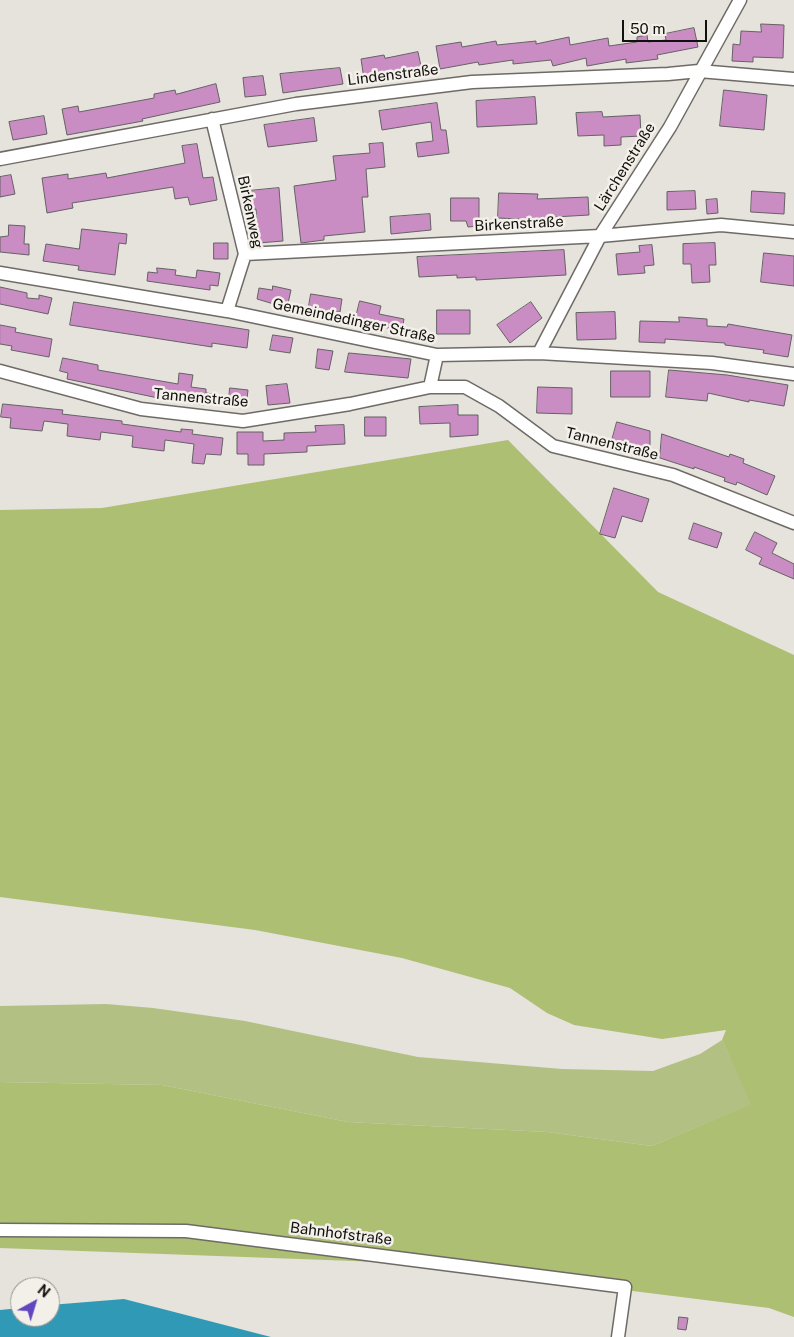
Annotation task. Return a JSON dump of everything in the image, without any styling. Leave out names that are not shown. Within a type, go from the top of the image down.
[{"type":"street","name":"Lärchenstraße","points":[[539,353],[600,236],[670,127],[699,71],[727,26],[740,0]]},
{"type":"street","name":"Lindenstraße","points":[[0,159],[296,104],[472,82],[699,71],[794,79]]},
{"type":"street","name":"Birkenweg","points":[[212,119],[245,254],[227,311]]},
{"type":"street","name":"Birkenstraße","points":[[245,254],[600,236],[721,225],[794,232]]},
{"type":"street","name":"Gemeindedinger Straße","points":[[0,273],[227,311],[437,355],[539,353],[712,363],[794,374]]},
{"type":"street","points":[[430,387],[437,355]]},
{"type":"street","name":"Tannenstraße","points":[[0,371],[141,409],[243,421],[350,404],[430,387],[464,387],[499,406],[553,446],[673,475],[794,523]]},
{"type":"street","name":"Bahnhofstraße","points":[[0,1230],[186,1231],[626,1286],[618,1337]]},
{"type":"green space","points":[[508,440],[658,592],[794,655],[794,1317],[769,1308],[408,1263],[0,1248],[0,1082],[162,1085],[348,1122],[547,1132],[652,1146],[751,1104],[722,1040],[726,1030],[662,1039],[574,1025],[547,1013],[510,988],[402,958],[255,930],[0,897],[0,510],[102,508]]},
{"type":"green space","points":[[106,1004],[153,1008],[245,1021],[418,1057],[562,1069],[653,1071],[700,1054],[722,1040],[752,1104],[652,1146],[547,1132],[348,1122],[162,1085],[0,1082],[0,1006]]},
{"type":"water","points":[[124,1299],[271,1337],[0,1337],[0,1310],[10,1309],[10,1327],[60,1327],[60,1304]]},
{"type":"building","points":[[761,24],[784,25],[783,58],[753,57],[753,62],[732,61],[733,44],[740,45],[741,31],[761,32]]},
{"type":"building","points":[[694,28],[698,47],[657,55],[658,59],[626,63],[626,59],[587,66],[586,58],[553,66],[551,60],[513,64],[513,60],[479,65],[478,62],[440,69],[436,46],[461,42],[462,47],[496,41],[497,45],[536,41],[536,44],[569,37],[570,45],[608,38],[609,46],[637,42],[637,37],[647,35],[648,42],[666,40],[665,34]]},
{"type":"building","points":[[418,52],[422,71],[364,79],[361,59],[384,55],[385,58]]},
{"type":"building","points":[[340,68],[343,84],[283,93],[280,74]]},
{"type":"building","points":[[263,76],[266,95],[245,97],[243,78]]},
{"type":"building","points":[[216,84],[220,102],[142,119],[143,121],[67,135],[62,109],[78,106],[79,112],[154,98],[154,94],[175,90],[176,94]]},
{"type":"building","points":[[724,90],[767,95],[764,130],[720,126]]},
{"type":"building","points":[[535,97],[537,124],[477,127],[476,101]]},
{"type":"building","points":[[437,103],[441,130],[446,130],[449,153],[418,157],[416,143],[433,141],[431,122],[382,130],[379,111]]},
{"type":"building","points":[[602,112],[603,117],[640,115],[641,136],[621,137],[621,145],[604,146],[604,135],[578,136],[576,113]]},
{"type":"building","points":[[44,116],[47,134],[13,140],[9,122]]},
{"type":"building","points":[[314,118],[317,141],[268,147],[264,125]]},
{"type":"building","points":[[383,143],[385,167],[366,169],[368,197],[362,197],[365,232],[324,236],[324,240],[301,243],[294,186],[336,180],[333,156],[370,153],[369,144]]},
{"type":"building","points":[[197,144],[203,178],[213,177],[217,200],[190,205],[188,197],[175,199],[173,187],[72,203],[73,208],[47,213],[42,178],[68,174],[68,179],[106,173],[107,178],[185,163],[182,146]]},
{"type":"building","points":[[11,175],[15,194],[0,197],[0,177]]},
{"type":"building","points":[[279,188],[283,241],[258,243],[256,209],[250,210],[248,191]]},
{"type":"building","points":[[695,191],[696,209],[667,210],[667,192]]},
{"type":"building","points":[[752,191],[785,193],[784,214],[751,212]]},
{"type":"building","points":[[499,193],[538,194],[537,199],[588,197],[589,215],[537,218],[537,227],[519,226],[519,219],[498,218]]},
{"type":"building","points":[[451,198],[479,198],[479,226],[468,227],[466,221],[451,221]]},
{"type":"building","points":[[717,199],[718,213],[707,214],[706,200]]},
{"type":"building","points":[[430,214],[431,230],[391,234],[390,217]]},
{"type":"building","points":[[9,225],[25,226],[24,244],[29,244],[29,255],[0,252],[0,237],[8,236]]},
{"type":"building","points":[[82,229],[127,234],[126,244],[119,243],[115,275],[78,270],[79,266],[43,261],[46,244],[79,249]]},
{"type":"building","points":[[214,243],[228,243],[228,259],[214,259]]},
{"type":"building","points":[[715,243],[716,265],[709,265],[710,282],[692,283],[691,264],[683,264],[683,244]]},
{"type":"building","points":[[652,245],[654,265],[644,266],[645,273],[618,275],[616,254],[640,252],[639,246]]},
{"type":"building","points":[[564,250],[566,275],[476,280],[476,277],[457,278],[457,275],[419,277],[417,257]]},
{"type":"building","points":[[764,253],[794,256],[794,286],[761,282]]},
{"type":"building","points":[[157,268],[176,270],[175,275],[196,278],[197,270],[220,273],[218,286],[210,285],[210,290],[147,281],[148,272],[157,273]]},
{"type":"building","points":[[273,286],[291,290],[287,308],[257,299],[259,288],[272,290]]},
{"type":"building","points":[[0,287],[27,293],[27,298],[39,299],[39,295],[52,298],[48,314],[0,304]]},
{"type":"building","points":[[311,294],[342,299],[340,312],[331,310],[330,316],[308,312]]},
{"type":"building","points":[[360,301],[381,306],[379,314],[404,319],[402,331],[355,321]]},
{"type":"building","points":[[74,302],[249,330],[247,348],[212,343],[212,347],[70,325]]},
{"type":"building","points":[[531,302],[542,318],[510,343],[497,325]]},
{"type":"building","points":[[437,310],[470,310],[470,334],[437,334]]},
{"type":"building","points":[[615,312],[616,339],[577,340],[576,313]]},
{"type":"building","points":[[679,317],[707,319],[707,326],[727,327],[728,324],[792,335],[788,357],[763,353],[764,350],[725,345],[725,343],[665,339],[665,343],[639,342],[640,321],[679,322]]},
{"type":"building","points":[[0,325],[16,328],[15,332],[52,339],[49,357],[11,350],[12,346],[0,344]]},
{"type":"building","points":[[273,335],[293,338],[290,353],[270,350]]},
{"type":"building","points":[[318,349],[333,351],[329,370],[316,368]]},
{"type":"building","points":[[349,353],[411,359],[408,378],[345,372]]},
{"type":"building","points":[[63,358],[98,365],[98,370],[178,384],[179,373],[193,375],[191,387],[206,389],[206,393],[227,396],[226,405],[204,403],[204,405],[163,399],[67,379],[68,373],[60,371]]},
{"type":"building","points":[[669,370],[727,375],[788,385],[784,406],[749,400],[749,402],[708,393],[707,401],[666,397]]},
{"type":"building","points":[[611,371],[650,371],[650,397],[611,397]]},
{"type":"building","points":[[287,384],[290,403],[268,405],[266,386]]},
{"type":"building","points":[[538,387],[572,388],[572,414],[537,413]]},
{"type":"building","points":[[230,388],[248,390],[246,407],[236,406],[236,400],[229,400]]},
{"type":"building","points":[[3,404],[63,410],[62,414],[122,421],[122,424],[181,432],[181,429],[193,430],[192,434],[223,438],[221,455],[206,454],[204,464],[192,463],[194,444],[165,440],[164,451],[132,447],[133,436],[101,432],[100,440],[67,436],[68,424],[44,421],[42,431],[10,428],[11,418],[1,417]]},
{"type":"building","points":[[458,405],[458,415],[478,415],[478,435],[450,437],[450,423],[420,424],[419,407]]},
{"type":"building","points":[[365,417],[386,417],[386,436],[365,436]]},
{"type":"building","points":[[617,422],[650,431],[650,454],[611,444]]},
{"type":"building","points":[[344,425],[345,444],[307,446],[307,452],[264,454],[264,465],[248,465],[248,454],[237,454],[237,432],[263,432],[263,441],[284,440],[284,433],[316,432],[315,426]]},
{"type":"building","points":[[662,434],[729,457],[730,454],[744,459],[743,463],[775,476],[767,495],[737,482],[736,485],[724,481],[725,478],[694,467],[694,469],[660,458]]},
{"type":"building","points":[[614,488],[649,499],[642,522],[622,516],[615,538],[600,534]]},
{"type":"building","points":[[694,523],[722,533],[717,548],[689,539]]},
{"type":"building","points":[[755,532],[777,543],[772,553],[794,564],[794,579],[759,564],[762,558],[746,550]]},
{"type":"building","points":[[679,1317],[688,1318],[686,1330],[678,1329]]}]
